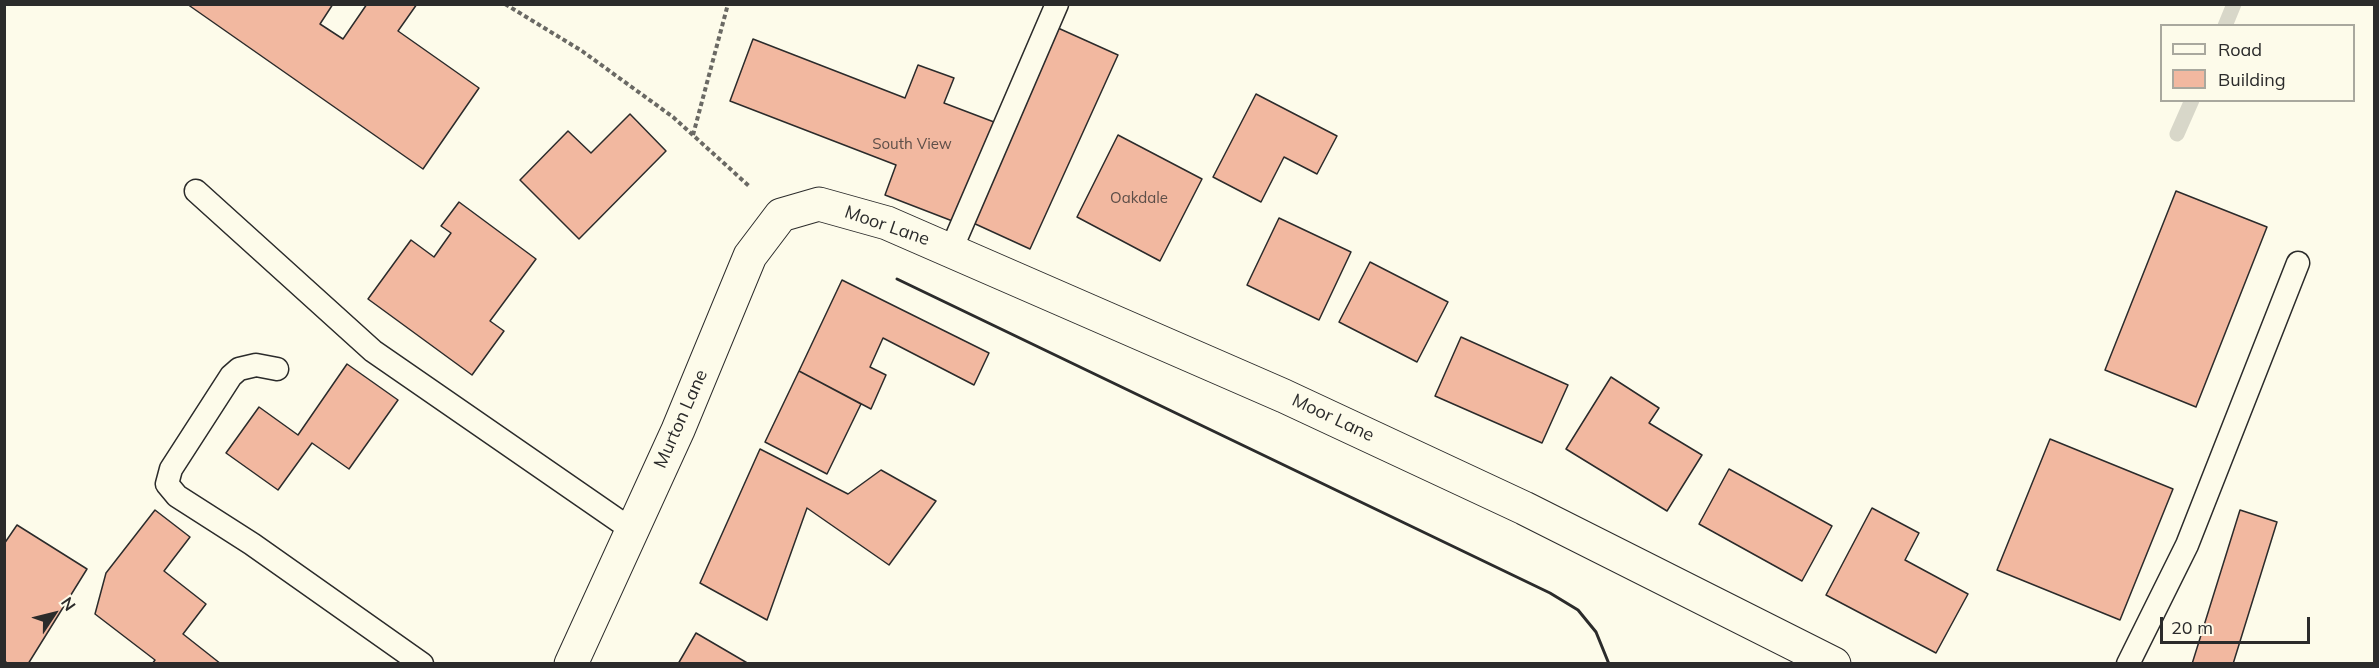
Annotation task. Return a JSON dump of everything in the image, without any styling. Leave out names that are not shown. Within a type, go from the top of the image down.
[{"type":"street","name":"Moor Lane","points":[[781,215],[819,204],[887,223],[951,250],[1284,396],[1482,488],[1834,663]]},
{"type":"street","name":"Murton Lane","points":[[571,663],[678,430],[750,256],[781,215]]},
{"type":"lane","points":[[951,250],[1057,4]]},
{"type":"lane","points":[[196,191],[373,351],[632,530]]},
{"type":"lane","points":[[2128,663],[2187,545],[2298,263]]},
{"type":"lane","points":[[277,369],[256,365],[239,369],[231,376],[171,469],[167,484],[177,496],[252,544],[422,663]]},
{"type":"path","points":[[505,4],[582,51],[673,117],[781,215]]},
{"type":"path","points":[[693,135],[728,4]]},
{"type":"building","points":[[187,4],[333,4],[320,24],[343,39],[367,4],[417,4],[398,31],[479,88],[423,169]]},
{"type":"building","points":[[1058,28],[1118,55],[1030,249],[971,222]]},
{"type":"building","points":[[753,39],[905,98],[918,65],[954,78],[944,103],[994,122],[955,222],[885,195],[896,165],[730,101]]},
{"type":"building","points":[[1256,94],[1337,136],[1317,174],[1284,157],[1261,202],[1213,177]]},
{"type":"building","points":[[630,114],[666,151],[579,239],[520,180],[568,131],[591,153]]},
{"type":"building","points":[[1118,135],[1202,179],[1160,261],[1077,217]]},
{"type":"building","points":[[2176,191],[2267,227],[2196,407],[2105,370]]},
{"type":"building","points":[[459,202],[536,259],[490,321],[504,331],[472,375],[368,299],[411,240],[434,257],[451,233],[441,226]]},
{"type":"building","points":[[1279,218],[1351,252],[1319,320],[1247,285]]},
{"type":"building","points":[[1370,262],[1448,302],[1417,362],[1339,322]]},
{"type":"building","points":[[842,280],[989,353],[974,385],[883,338],[870,367],[886,375],[871,409],[799,371]]},
{"type":"building","points":[[1461,337],[1568,385],[1542,443],[1435,396]]},
{"type":"building","points":[[347,364],[398,400],[349,469],[312,443],[278,490],[226,453],[259,407],[298,435]]},
{"type":"building","points":[[799,371],[861,404],[827,474],[765,442]]},
{"type":"building","points":[[1611,377],[1659,408],[1649,423],[1702,455],[1667,511],[1566,449]]},
{"type":"building","points":[[2050,439],[2173,489],[2120,620],[1997,570]]},
{"type":"building","points":[[760,449],[848,494],[881,470],[936,501],[889,565],[807,508],[767,620],[700,583]]},
{"type":"building","points":[[1729,469],[1832,526],[1802,581],[1699,524]]},
{"type":"building","points":[[1872,508],[1919,533],[1905,560],[1968,594],[1936,653],[1826,595]]},
{"type":"building","points":[[155,510],[190,537],[164,571],[206,604],[183,634],[221,664],[152,664],[155,660],[95,614],[106,573]]},
{"type":"building","points":[[2240,510],[2277,522],[2233,664],[2192,664]]},
{"type":"building","points":[[17,525],[87,569],[28,664],[9,664],[4,661],[4,544]]},
{"type":"building","points":[[696,633],[749,664],[678,664]]},
{"type":"waterway","points":[[2226,24],[2234,4]]},
{"type":"waterway","points":[[2177,134],[2191,102]]},
{"type":"wall","points":[[897,279],[1550,593],[1578,610],[1596,632],[1609,664]]}]
